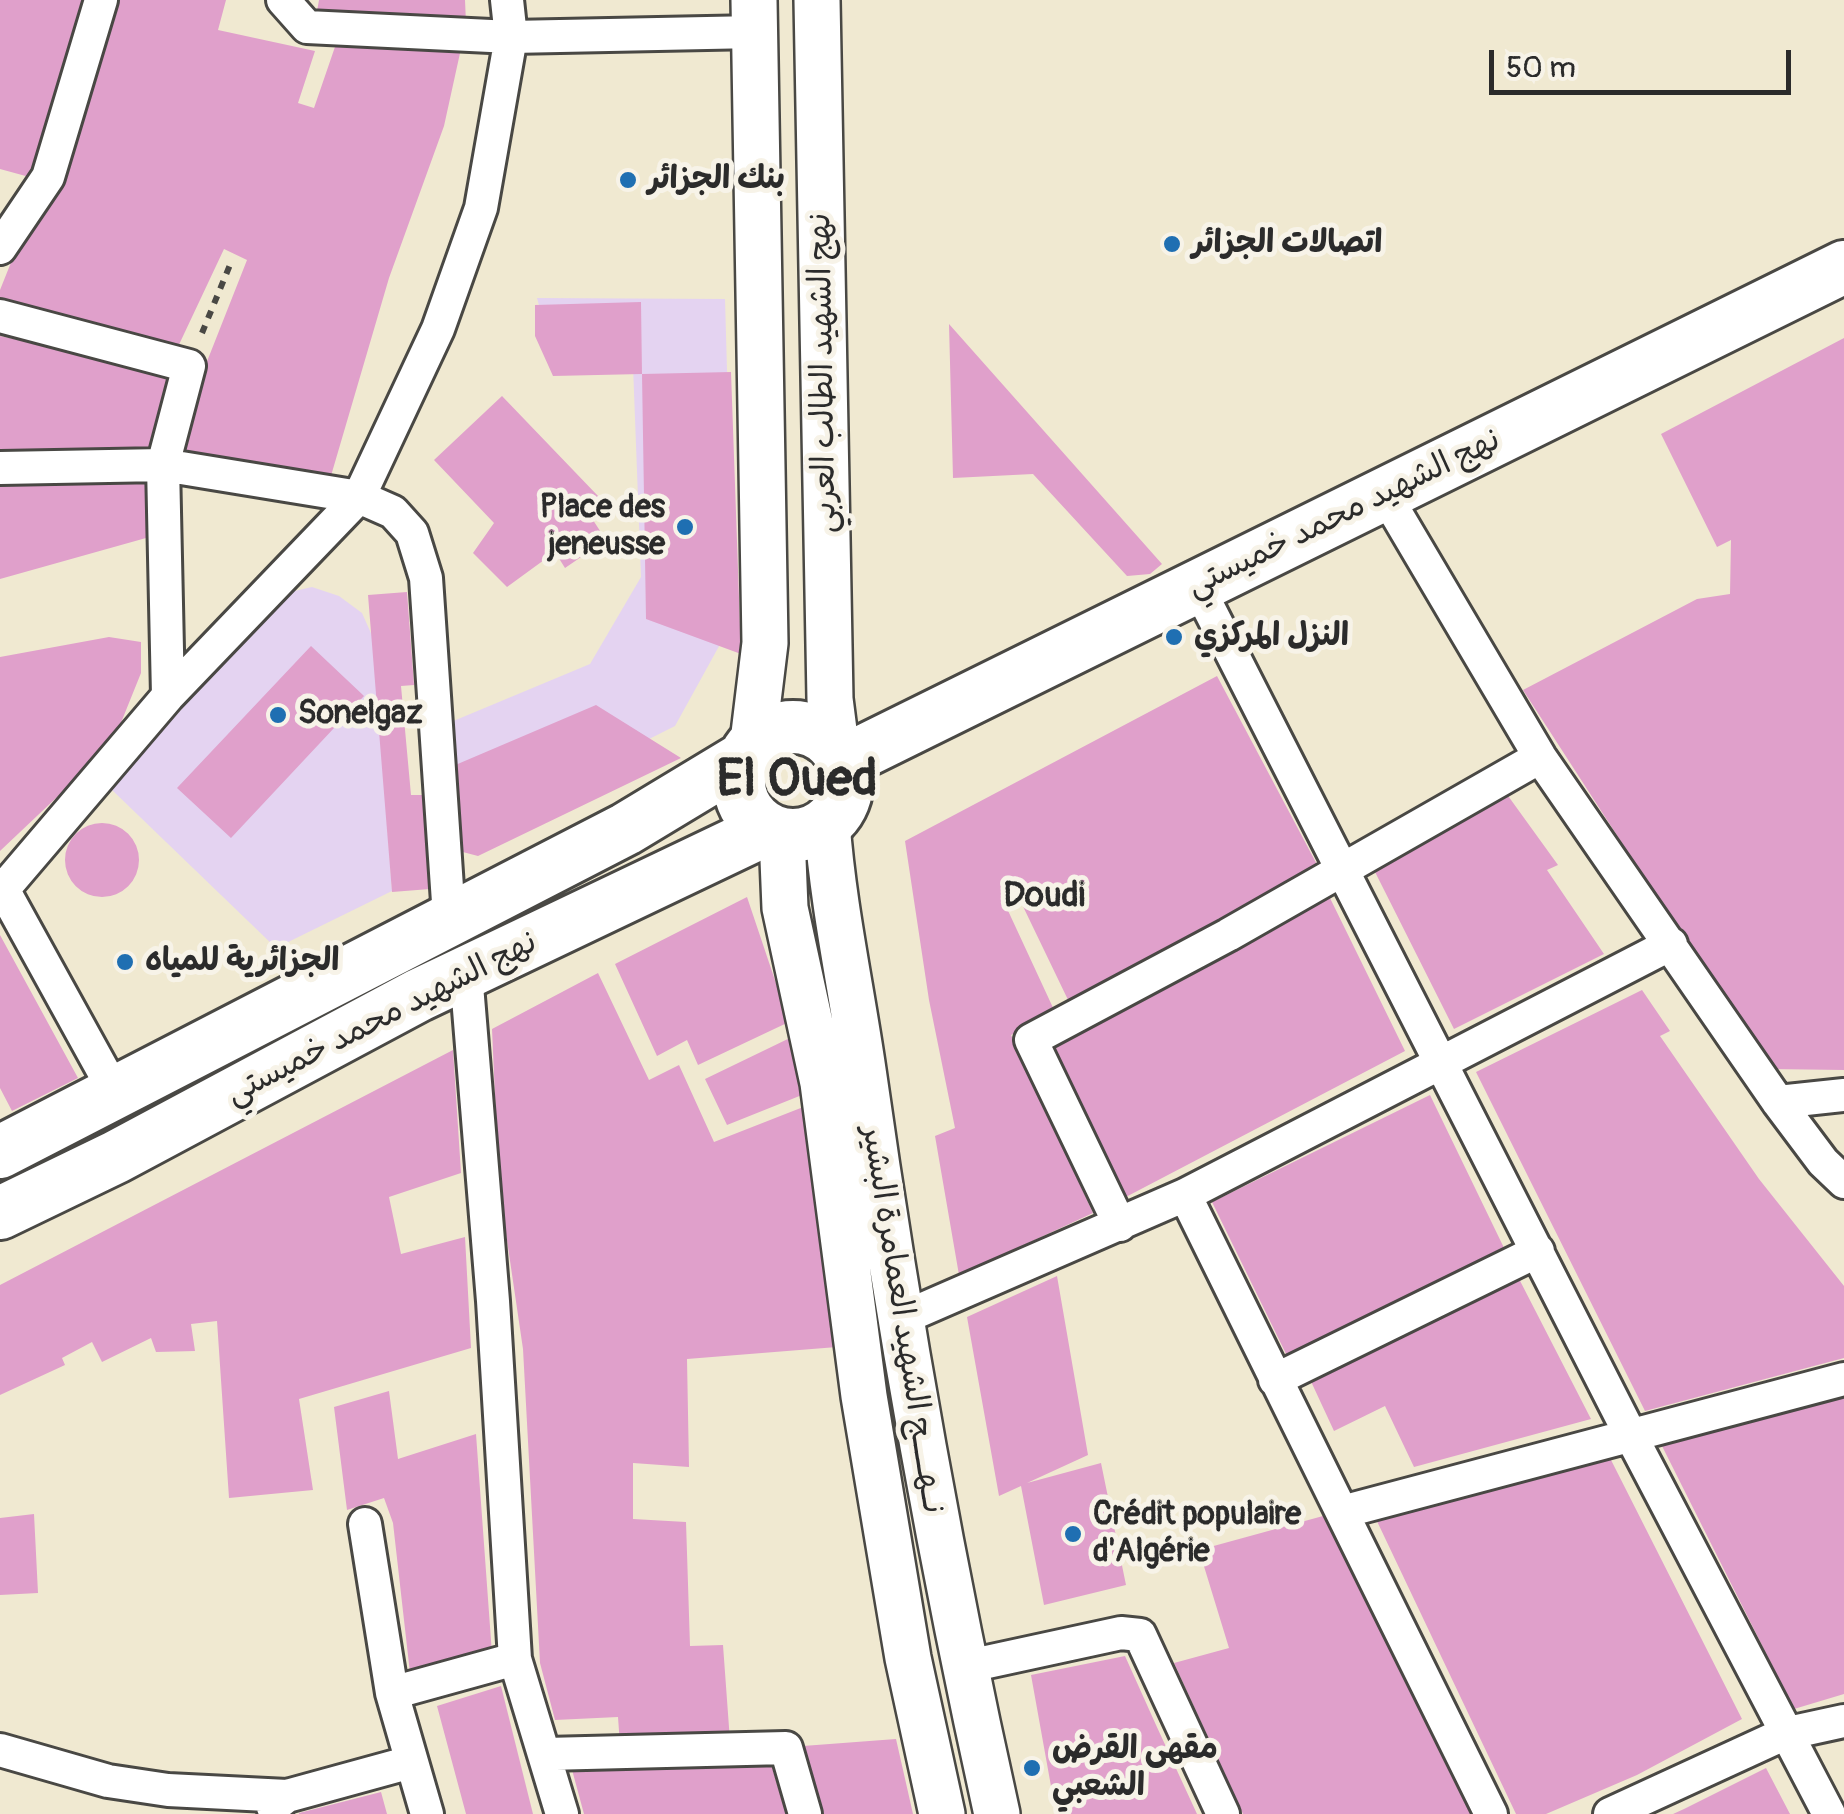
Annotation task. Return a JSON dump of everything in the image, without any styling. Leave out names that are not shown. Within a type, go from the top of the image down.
[{"type":"main road","name":"نهج الشهيد الطالب العربي","points":[[817,0],[830,680],[840,754]]},
{"type":"main road","name":"نهج الشهيد الطالب العربي","points":[[748,751],[765,644],[755,16]]},
{"type":"main road","name":"نهج الشهيد محمد خميستي","points":[[840,754],[1198,586],[1844,268]]},
{"type":"main road","points":[[805,727],[840,754],[846,795],[792,829],[741,799],[748,751],[769,731],[805,727]]},
{"type":"main road","name":"نهج الشهيد محمد خميستي","points":[[0,1152],[448,917],[626,829],[748,751]]},
{"type":"main road","name":"نهج الشهيد محمد خميستي","points":[[0,1213],[116,1158],[311,1050],[466,972],[792,829]]},
{"type":"main road","name":"نــهـــــج الشهيد العمامرة البشير","points":[[792,829],[831,886],[856,1020],[898,1320],[964,1667],[997,1814]]},
{"type":"main road","name":"نــهـــــج الشهيد العمامرة البشير","points":[[792,829],[785,908],[823,1083],[864,1396],[908,1658],[942,1814]]},
{"type":"street","points":[[0,248],[48,178],[101,0]]},
{"type":"street","points":[[282,0],[307,27],[511,37],[755,16]]},
{"type":"street","points":[[116,1094],[2,892],[168,696],[359,497],[438,329],[480,208],[511,37],[507,0]]},
{"type":"street","points":[[0,316],[189,366],[163,465],[168,696]]},
{"type":"street","points":[[0,468],[163,465],[359,497],[393,512],[412,533],[426,578],[448,917]]},
{"type":"street","points":[[1384,494],[1540,756],[1778,1102],[1822,1162],[1844,1182]]},
{"type":"street","points":[[1198,586],[1784,1734],[1829,1814]]},
{"type":"street","points":[[1120,1225],[1030,1040],[1540,756]]},
{"type":"street","points":[[898,1320],[1185,1195],[1670,944]]},
{"type":"street","points":[[466,972],[493,1301],[514,1659],[562,1814]]},
{"type":"street","points":[[1778,1102],[1844,1095]]},
{"type":"street","points":[[1185,1195],[1491,1814]]},
{"type":"street","points":[[1275,1380],[1538,1251]]},
{"type":"street","points":[[1342,1512],[1844,1379]]},
{"type":"street","points":[[365,1524],[392,1693],[427,1814]]},
{"type":"street","points":[[964,1667],[1121,1633],[1140,1635],[1222,1814]]},
{"type":"street","points":[[392,1693],[514,1659]]},
{"type":"street","points":[[1610,1814],[1784,1734],[1844,1721]]},
{"type":"street","points":[[546,1754],[786,1748],[805,1814]]},
{"type":"street","points":[[0,1750],[108,1781],[277,1805],[411,1762]]},
{"type":"path","points":[[189,366],[232,260]]},
{"type":"shaded area","name":"Place des jeneusse","points":[[537,298],[725,299],[734,619],[675,726],[482,823],[454,811],[451,722],[590,664],[641,577],[632,339],[547,335]]},
{"type":"shaded area","name":"Sonelgaz","points":[[312,587],[339,596],[362,613],[374,640],[392,891],[276,948],[111,789],[267,612],[290,592]]},
{"type":"building","points":[[0,0],[90,0],[33,178],[0,169]]},
{"type":"building","points":[[116,0],[226,0],[218,30],[315,51],[298,103],[314,108],[337,41],[462,44],[444,126],[389,278],[328,486],[177,462],[206,364],[247,260],[224,249],[176,351],[102,334],[0,300],[0,290]]},
{"type":"building","points":[[319,0],[465,0],[466,23],[316,17]]},
{"type":"building","points":[[641,302],[642,374],[553,376],[535,336],[535,305]]},
{"type":"building","points":[[949,324],[1162,564],[1150,574],[1127,576],[1033,474],[953,478]]},
{"type":"building","points":[[0,336],[178,374],[156,455],[0,458]]},
{"type":"building","points":[[1844,338],[1844,1070],[1768,1069],[1523,690],[1697,599],[1730,594],[1731,540],[1717,547],[1661,434]]},
{"type":"building","points":[[731,372],[741,654],[646,619],[642,374]]},
{"type":"building","points":[[502,396],[598,496],[591,517],[606,540],[565,568],[555,552],[507,587],[473,553],[494,523],[434,460]]},
{"type":"building","points":[[149,473],[146,538],[0,579],[0,479]]},
{"type":"building","points":[[407,592],[414,685],[401,686],[411,795],[423,795],[430,889],[392,892],[368,595]]},
{"type":"building","points":[[109,637],[141,642],[141,673],[112,745],[0,851],[0,657]]},
{"type":"building","points":[[311,646],[364,696],[231,838],[177,788]]},
{"type":"building","points":[[1217,676],[1321,872],[1070,1004],[1018,896],[1004,902],[1055,1012],[1011,1035],[1093,1213],[959,1275],[935,1136],[955,1128],[929,1000],[905,841]]},
{"type":"building","points":[[596,705],[681,758],[478,856],[459,851],[453,766]]},
{"type":"building","points":[[1506,793],[1558,865],[1547,870],[1604,954],[1454,1029],[1369,860]]},
{"type":"building","points":[[102,823],[128,834],[139,860],[128,886],[102,897],[76,886],[65,860],[76,834]]},
{"type":"building","points":[[1328,894],[1405,1051],[1122,1199],[1047,1047]]},
{"type":"building","points":[[747,897],[789,1022],[698,1065],[687,1040],[657,1056],[615,964]]},
{"type":"building","points":[[0,935],[78,1078],[12,1111],[0,1088]]},
{"type":"building","points":[[598,973],[649,1080],[679,1065],[714,1142],[816,1102],[837,1347],[687,1359],[689,1467],[633,1463],[633,1519],[686,1522],[690,1646],[723,1645],[730,1741],[620,1745],[618,1717],[555,1720],[540,1663],[523,1349],[499,1186],[492,1029]]},
{"type":"building","points":[[1642,990],[1670,1031],[1660,1036],[1759,1179],[1844,1286],[1844,1358],[1645,1411],[1476,1072]]},
{"type":"building","points":[[794,1036],[812,1091],[727,1125],[705,1079]]},
{"type":"building","points":[[453,1050],[461,1173],[389,1197],[401,1254],[465,1237],[471,1348],[299,1399],[313,1490],[229,1498],[217,1321],[191,1324],[195,1351],[156,1352],[151,1338],[102,1362],[92,1342],[62,1358],[65,1365],[0,1395],[0,1285]]},
{"type":"building","points":[[1430,1095],[1506,1252],[1288,1358],[1212,1202]]},
{"type":"building","points":[[1516,1273],[1591,1419],[1414,1467],[1385,1406],[1334,1431],[1308,1375]]},
{"type":"building","points":[[1057,1276],[1088,1455],[1027,1483],[1101,1463],[1126,1585],[1044,1605],[1021,1486],[999,1496],[967,1317]]},
{"type":"building","points":[[389,1391],[398,1459],[476,1434],[492,1654],[410,1673],[393,1523],[384,1498],[347,1510],[334,1407]]},
{"type":"building","points":[[1844,1396],[1844,1694],[1794,1709],[1661,1444]]},
{"type":"building","points":[[1610,1458],[1742,1719],[1637,1775],[1546,1814],[1516,1814],[1375,1517]]},
{"type":"building","points":[[34,1514],[38,1593],[0,1595],[0,1518]]},
{"type":"building","points":[[1323,1516],[1472,1814],[1243,1814],[1174,1663],[1229,1648],[1199,1550]]},
{"type":"building","points":[[1125,1656],[1197,1814],[1056,1814],[1031,1675]]},
{"type":"building","points":[[501,1686],[533,1814],[466,1814],[437,1706]]},
{"type":"building","points":[[896,1739],[913,1814],[824,1814],[803,1746]]},
{"type":"building","points":[[771,1764],[786,1814],[584,1814],[571,1766]]},
{"type":"building","points":[[1766,1768],[1790,1814],[1673,1814],[1684,1809]]},
{"type":"building","points":[[381,1792],[387,1814],[299,1814],[299,1813]]},
{"type":"place","name":"بنك الجزائر","points":[[628,180]]},
{"type":"place","name":"اتصالات الجزائر","points":[[1172,244]]},
{"type":"place","name":"Place des jeneusse","points":[[685,527]]},
{"type":"place","name":"النزل المركزي","points":[[1174,637]]},
{"type":"place","name":"Sonelgaz","points":[[278,715]]},
{"type":"place","name":"الجزائرية للمياه","points":[[125,962]]},
{"type":"place","name":"Crédit populaire d'Algérie","points":[[1073,1534]]},
{"type":"place","name":"مقهى القرض الشعبي","points":[[1032,1768]]},
{"type":"district","name":"El Oued","points":[[797,782]]},
{"type":"district","name":"Doudi","points":[[1044,897]]}]
